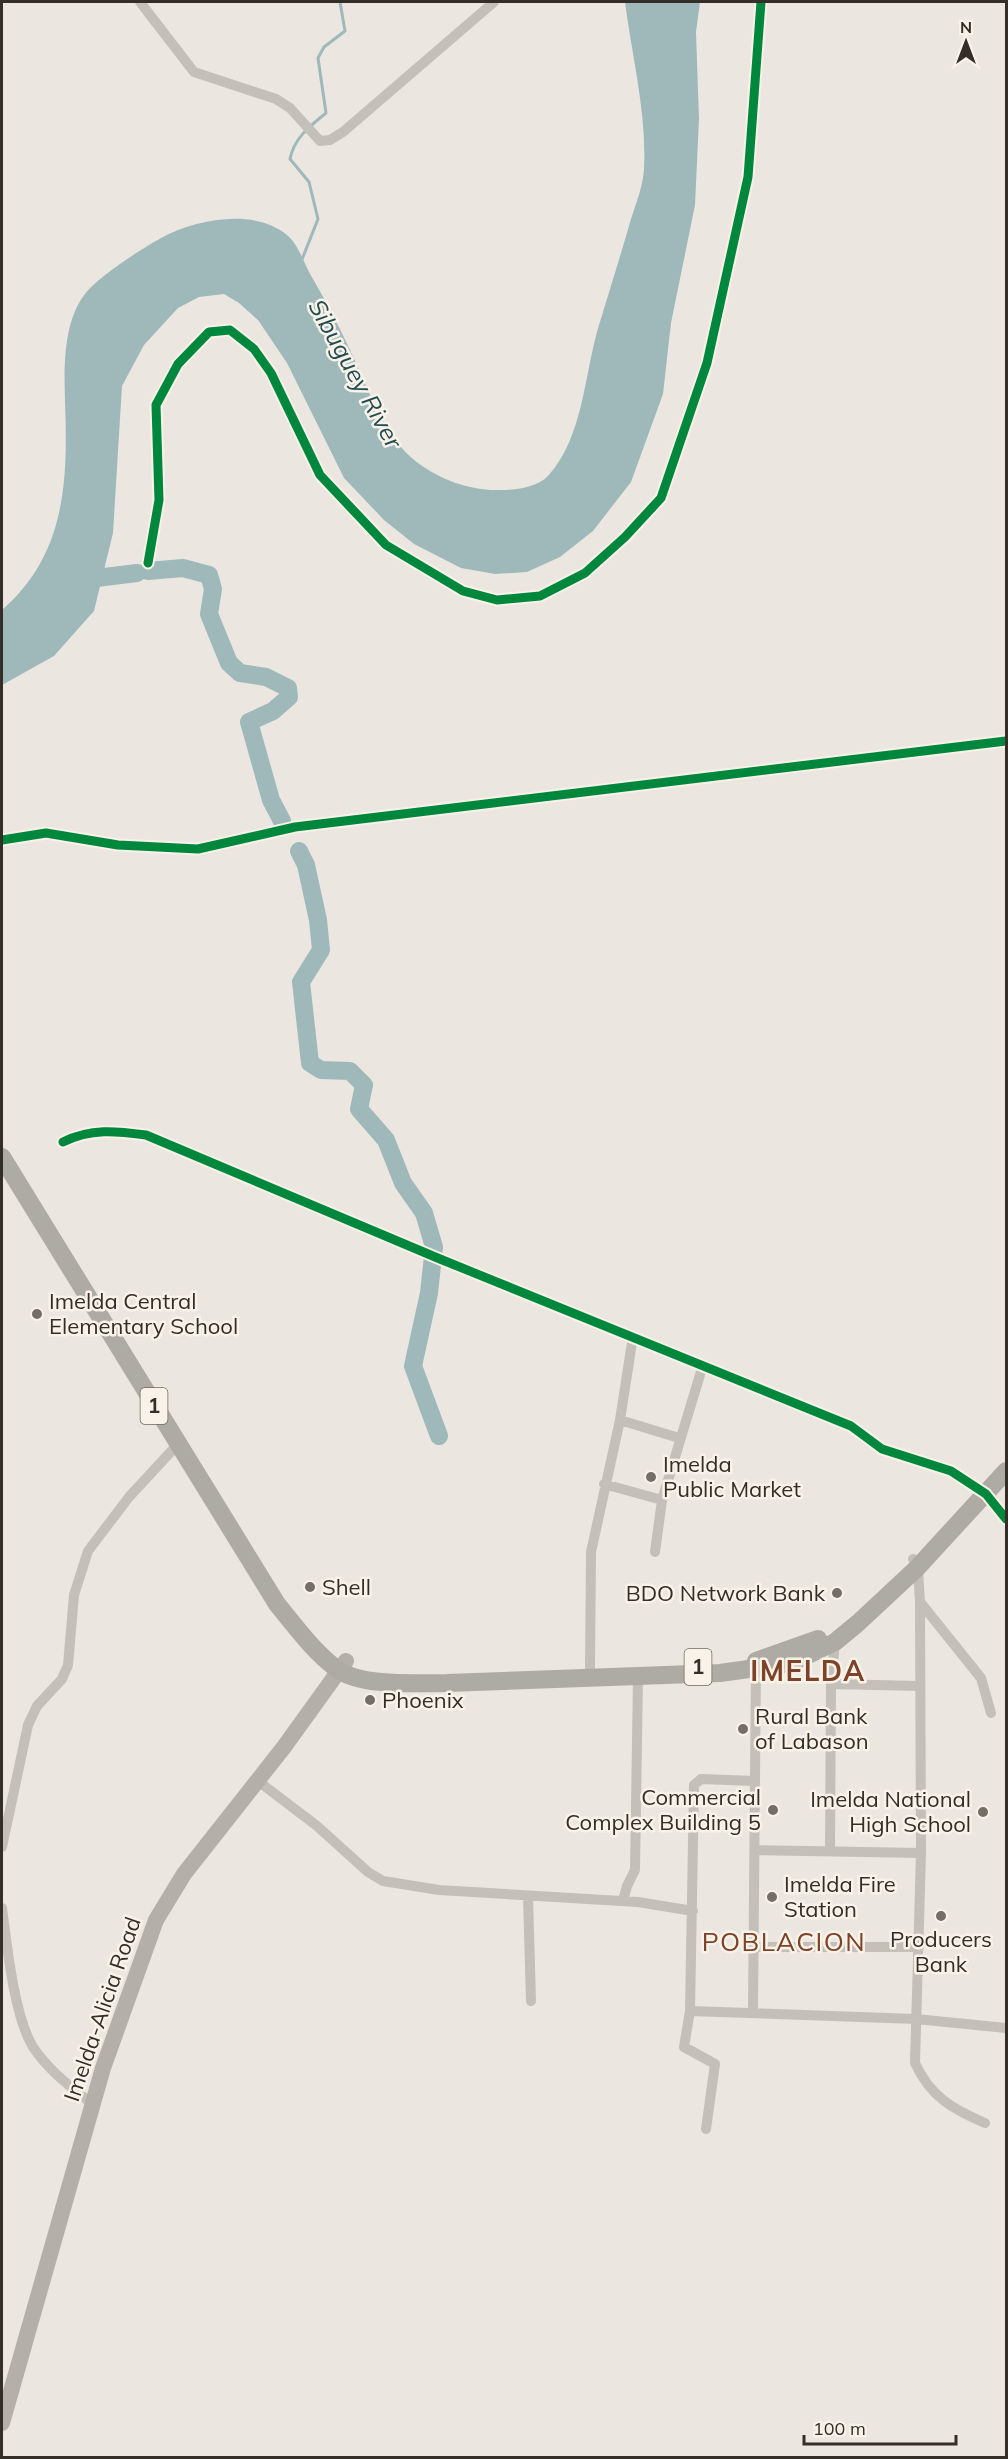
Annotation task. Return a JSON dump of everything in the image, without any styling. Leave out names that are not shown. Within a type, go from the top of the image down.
[{"type":"highway","name":"1","points":[[2,1157],[277,1604],[316,1648],[365,1679],[404,1683],[720,1673],[756,1665],[818,1639],[844,1623],[915,1564]]},
{"type":"highway","name":"1","points":[[342,1666],[399,1675],[785,1664],[836,1642],[915,1564],[981,1491],[1006,1456]]},
{"type":"highway","name":"1","points":[[981,1491],[1006,1471]]},
{"type":"main road","name":"Imelda-Alicia Road","points":[[2,2423],[92,2104],[156,1920],[184,1874],[258,1781],[342,1666]]},
{"type":"street","points":[[140,2],[194,72],[276,99],[290,108],[320,141],[330,140],[343,132],[494,2]]},
{"type":"street","points":[[148,563],[159,501],[156,405],[178,364],[209,333],[230,330],[255,349],[271,373],[320,475],[386,545],[463,591],[497,600],[540,596],[585,573],[625,537],[661,498],[707,363],[748,177],[761,2]]},
{"type":"street","points":[[2,840],[46,833],[118,845],[198,849],[295,827],[1006,741]]},
{"type":"street","points":[[63,1142],[81,1133],[110,1130],[146,1135],[440,1259],[851,1426],[882,1449],[951,1471],[981,1491],[1006,1519]]},
{"type":"street","points":[[590,1671],[591,1552],[604,1484],[620,1420],[633,1336]]},
{"type":"street","points":[[655,1552],[662,1500],[703,1365]]},
{"type":"street","points":[[620,1420],[679,1438]]},
{"type":"street","points":[[2,1847],[28,1725],[37,1706],[62,1679],[68,1665],[74,1595],[88,1551],[129,1497],[178,1444]]},
{"type":"street","points":[[604,1484],[662,1500]]},
{"type":"street","points":[[915,1564],[920,1602],[921,1853],[915,2063],[925,2084],[937,2097],[965,2115],[985,2123]]},
{"type":"street","points":[[920,1602],[981,1678],[991,1713]]},
{"type":"street","points":[[830,1851],[831,1684],[836,1642]]},
{"type":"street","points":[[753,2011],[756,1665]]},
{"type":"street","points":[[624,1901],[627,1886],[635,1870],[638,1676]]},
{"type":"street","points":[[831,1684],[920,1686]]},
{"type":"street","points":[[706,2129],[714,2064],[684,2047],[690,2010],[694,1785],[701,1779],[755,1781]]},
{"type":"street","points":[[258,1781],[317,1826],[368,1872],[383,1881],[439,1890],[638,1902],[693,1911]]},
{"type":"street","points":[[755,1850],[921,1853]]},
{"type":"street","points":[[528,1897],[531,2001]]},
{"type":"street","points":[[2,1908],[22,2016],[31,2044],[60,2078],[92,2104]]},
{"type":"street","points":[[753,1947],[920,1947]]},
{"type":"street","points":[[690,2010],[916,2019],[1006,2028]]},
{"type":"water","name":"Sibuguey River","points":[[625,2],[700,2],[696,32],[699,119],[695,205],[671,323],[663,394],[631,482],[593,531],[560,557],[527,572],[495,574],[461,568],[414,544],[384,520],[344,478],[287,363],[258,320],[239,303],[224,294],[199,297],[178,308],[144,345],[122,386],[113,533],[94,611],[54,656],[2,685],[2,610],[23,588],[39,565],[51,540],[59,515],[65,460],[65,360],[72,318],[91,287],[120,264],[175,231],[208,222],[242,219],[259,221],[291,238],[336,321],[386,426],[406,452],[427,469],[457,483],[489,490],[525,488],[548,476],[560,460],[576,424],[599,325],[643,175],[641,106]]},
{"type":"waterway","points":[[301,262],[318,219],[309,182],[290,159],[299,139],[326,113],[318,58],[324,47],[345,31],[340,2]]},
{"type":"waterway","points":[[148,571],[183,568],[209,575],[213,589],[209,614],[229,663],[240,673],[266,677],[288,688],[289,697],[273,711],[249,722],[271,800],[282,821]]},
{"type":"waterway","points":[[80,580],[137,573]]},
{"type":"waterway","points":[[299,851],[306,865],[318,920],[321,950],[301,982],[310,1063],[321,1070],[350,1071],[364,1085],[359,1109],[386,1140],[403,1183],[424,1213],[434,1247],[429,1293],[413,1366],[439,1436]]},
{"type":"cycle path","points":[[148,563],[159,500],[156,405],[178,364],[209,332],[230,330],[254,349],[271,373],[320,475],[386,545],[463,591],[497,600],[540,596],[585,573],[625,537],[661,498],[707,363],[748,177],[761,2]]},
{"type":"cycle path","points":[[2,840],[46,833],[118,845],[198,849],[295,827],[1006,741]]},
{"type":"cycle path","points":[[63,1142],[84,1134],[94,1133],[146,1135],[440,1259],[851,1426],[882,1449],[951,1471],[986,1494],[1006,1519]]},
{"type":"place","name":"Imelda Central Elementary School","points":[[37,1314]]},
{"type":"place","name":"Imelda Public Market","points":[[651,1477]]},
{"type":"place","name":"Shell","points":[[310,1587]]},
{"type":"place","name":"BDO Network Bank","points":[[837,1593]]},
{"type":"place","name":"Phoenix","points":[[370,1700]]},
{"type":"place","name":"Rural Bank of Labason","points":[[743,1729]]},
{"type":"place","name":"Commercial Complex Building 5","points":[[773,1810]]},
{"type":"place","name":"Imelda National High School","points":[[983,1812]]},
{"type":"place","name":"Imelda Fire Station","points":[[772,1897]]},
{"type":"place","name":"Producers Bank","points":[[941,1916]]},
{"type":"district","name":"IMELDA","points":[[808,1671]]},
{"type":"district","name":"POBLACION","points":[[784,1942]]}]
